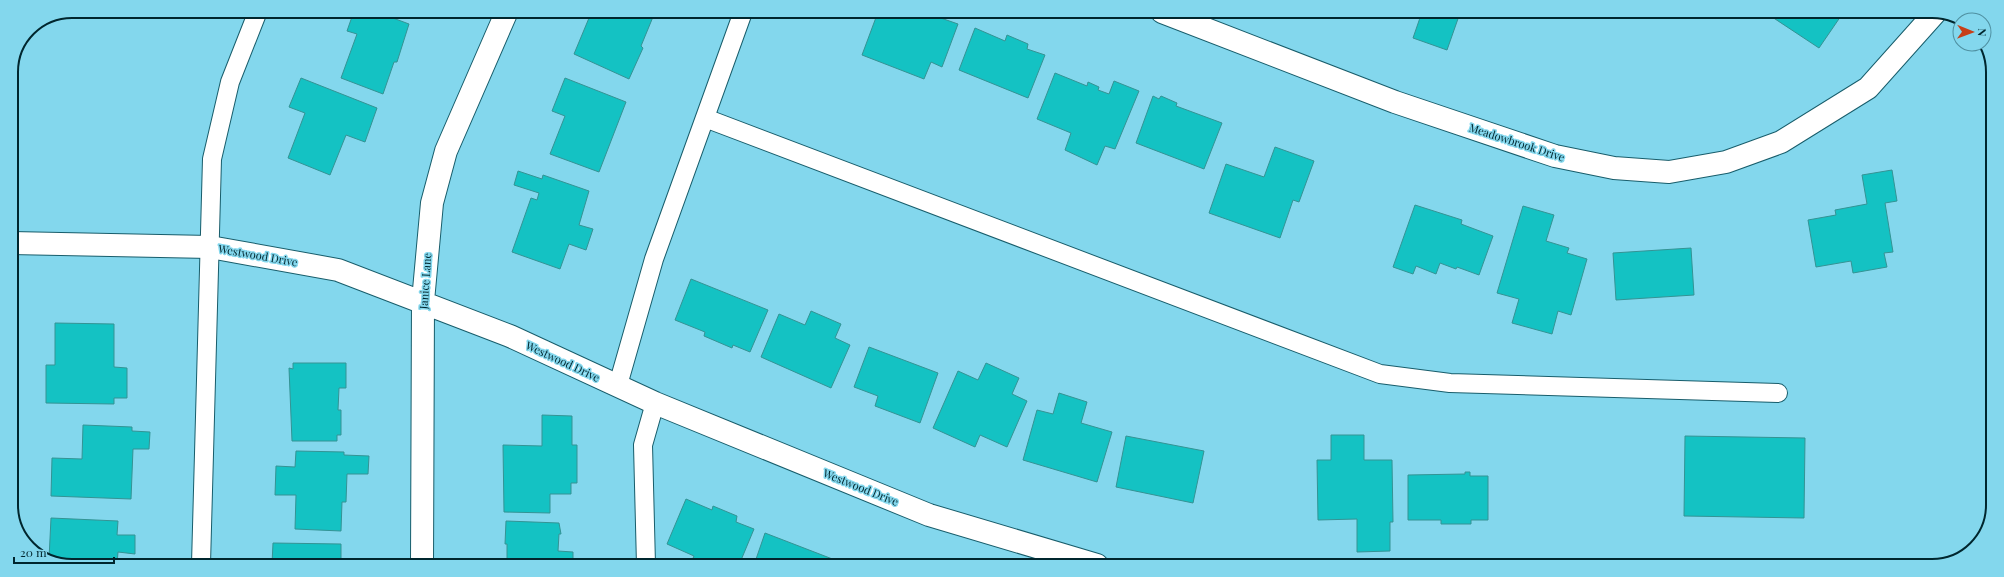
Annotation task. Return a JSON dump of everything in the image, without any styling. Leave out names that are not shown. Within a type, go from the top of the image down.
[{"type":"street","name":"Janice Lane","points":[[422,559],[423,301],[432,203],[446,151],[504,18]]},
{"type":"street","name":"Meadowbrook Drive","points":[[1178,18],[1395,102],[1555,156],[1614,168],[1668,172],[1726,162],[1781,142],[1868,88],[1931,18]]},
{"type":"street","name":"Westwood Drive","points":[[18,243],[210,247],[338,270],[423,301],[510,336],[655,403],[929,515],[1077,559]]},
{"type":"lane","points":[[201,559],[212,160],[230,82],[255,18]]},
{"type":"lane","points":[[618,385],[654,259],[741,18]]},
{"type":"lane","points":[[705,118],[1380,374],[1450,383],[1778,393]]},
{"type":"lane","points":[[646,559],[643,445],[655,403]]},
{"type":"building","points":[[352,18],[393,18],[409,24],[397,62],[394,62],[383,94],[341,78],[357,34],[347,31]]},
{"type":"building","points":[[589,18],[653,18],[641,46],[643,48],[629,79],[574,54]]},
{"type":"building","points":[[876,18],[941,18],[958,24],[942,67],[931,62],[924,79],[862,55]]},
{"type":"building","points":[[1420,18],[1458,18],[1447,50],[1413,38]]},
{"type":"building","points":[[1774,18],[1840,18],[1819,48]]},
{"type":"building","points":[[975,28],[1005,41],[1007,35],[1028,44],[1027,49],[1045,55],[1028,98],[959,70]]},
{"type":"building","points":[[1055,73],[1087,86],[1088,82],[1099,87],[1098,90],[1109,94],[1114,81],[1139,91],[1115,149],[1105,146],[1097,165],[1065,150],[1071,133],[1037,119]]},
{"type":"building","points":[[301,78],[377,108],[365,142],[346,135],[330,175],[288,158],[305,113],[289,107]]},
{"type":"building","points":[[565,78],[626,102],[599,172],[550,154],[565,116],[552,111]]},
{"type":"building","points":[[1153,96],[1159,99],[1161,96],[1177,103],[1176,106],[1222,123],[1204,169],[1136,143]]},
{"type":"building","points":[[1275,147],[1314,161],[1299,202],[1293,200],[1280,238],[1209,213],[1226,164],[1264,177]]},
{"type":"building","points":[[1892,170],[1897,201],[1885,203],[1893,252],[1884,253],[1887,267],[1853,273],[1851,261],[1816,267],[1808,220],[1836,215],[1835,210],[1867,204],[1862,175]]},
{"type":"building","points":[[518,171],[542,179],[543,175],[589,191],[579,225],[593,229],[586,250],[569,244],[560,269],[512,252],[531,198],[537,200],[539,193],[514,185]]},
{"type":"building","points":[[1415,205],[1462,220],[1461,224],[1493,236],[1479,275],[1440,263],[1436,274],[1416,266],[1413,274],[1393,267]]},
{"type":"building","points":[[1523,206],[1554,215],[1546,241],[1569,248],[1567,253],[1587,259],[1571,315],[1558,311],[1552,334],[1512,323],[1519,299],[1497,293]]},
{"type":"building","points":[[1691,248],[1694,295],[1616,300],[1613,253]]},
{"type":"building","points":[[691,279],[768,310],[750,352],[733,345],[732,348],[704,336],[705,332],[675,320]]},
{"type":"building","points":[[811,311],[841,324],[835,338],[850,345],[831,388],[761,357],[779,314],[805,325]]},
{"type":"building","points":[[55,323],[114,324],[114,367],[127,368],[127,398],[114,398],[114,404],[46,403],[46,365],[55,365]]},
{"type":"building","points":[[869,347],[938,373],[920,423],[875,406],[878,396],[854,387]]},
{"type":"building","points":[[293,363],[346,363],[346,388],[339,388],[338,410],[341,410],[341,435],[337,435],[337,441],[292,441],[289,368],[293,369]]},
{"type":"building","points":[[986,363],[1019,378],[1012,394],[1027,401],[1007,447],[980,435],[975,447],[933,428],[958,371],[978,380]]},
{"type":"building","points":[[1059,393],[1087,402],[1081,423],[1112,432],[1097,482],[1023,460],[1037,410],[1053,414]]},
{"type":"building","points":[[542,415],[572,416],[572,445],[577,445],[577,483],[571,483],[571,494],[550,494],[550,513],[504,512],[503,445],[542,446]]},
{"type":"building","points":[[83,425],[132,427],[132,431],[150,432],[149,449],[133,449],[131,499],[51,496],[52,458],[82,459]]},
{"type":"building","points":[[1331,435],[1364,435],[1364,460],[1392,460],[1393,522],[1390,522],[1390,551],[1357,552],[1357,519],[1318,520],[1317,460],[1331,460]]},
{"type":"building","points":[[1126,436],[1204,451],[1193,503],[1116,487]]},
{"type":"building","points":[[1685,436],[1805,438],[1804,518],[1684,516]]},
{"type":"building","points":[[296,451],[344,452],[344,455],[369,456],[368,474],[347,474],[346,502],[342,502],[341,531],[295,529],[296,495],[275,495],[276,466],[295,467]]},
{"type":"building","points":[[1465,472],[1470,472],[1470,476],[1488,476],[1488,520],[1471,520],[1471,524],[1441,524],[1441,520],[1408,520],[1408,475],[1465,474]]},
{"type":"building","points":[[686,499],[712,510],[713,506],[737,516],[736,522],[754,529],[742,559],[693,559],[694,556],[667,544]]},
{"type":"building","points":[[51,518],[118,521],[117,535],[135,535],[135,554],[118,552],[117,559],[65,559],[49,554]]},
{"type":"building","points":[[506,521],[559,523],[561,534],[559,534],[558,551],[573,552],[573,559],[507,559],[507,544],[505,544]]},
{"type":"building","points":[[765,533],[832,559],[756,559]]},
{"type":"building","points":[[273,543],[341,544],[341,559],[272,559]]}]
